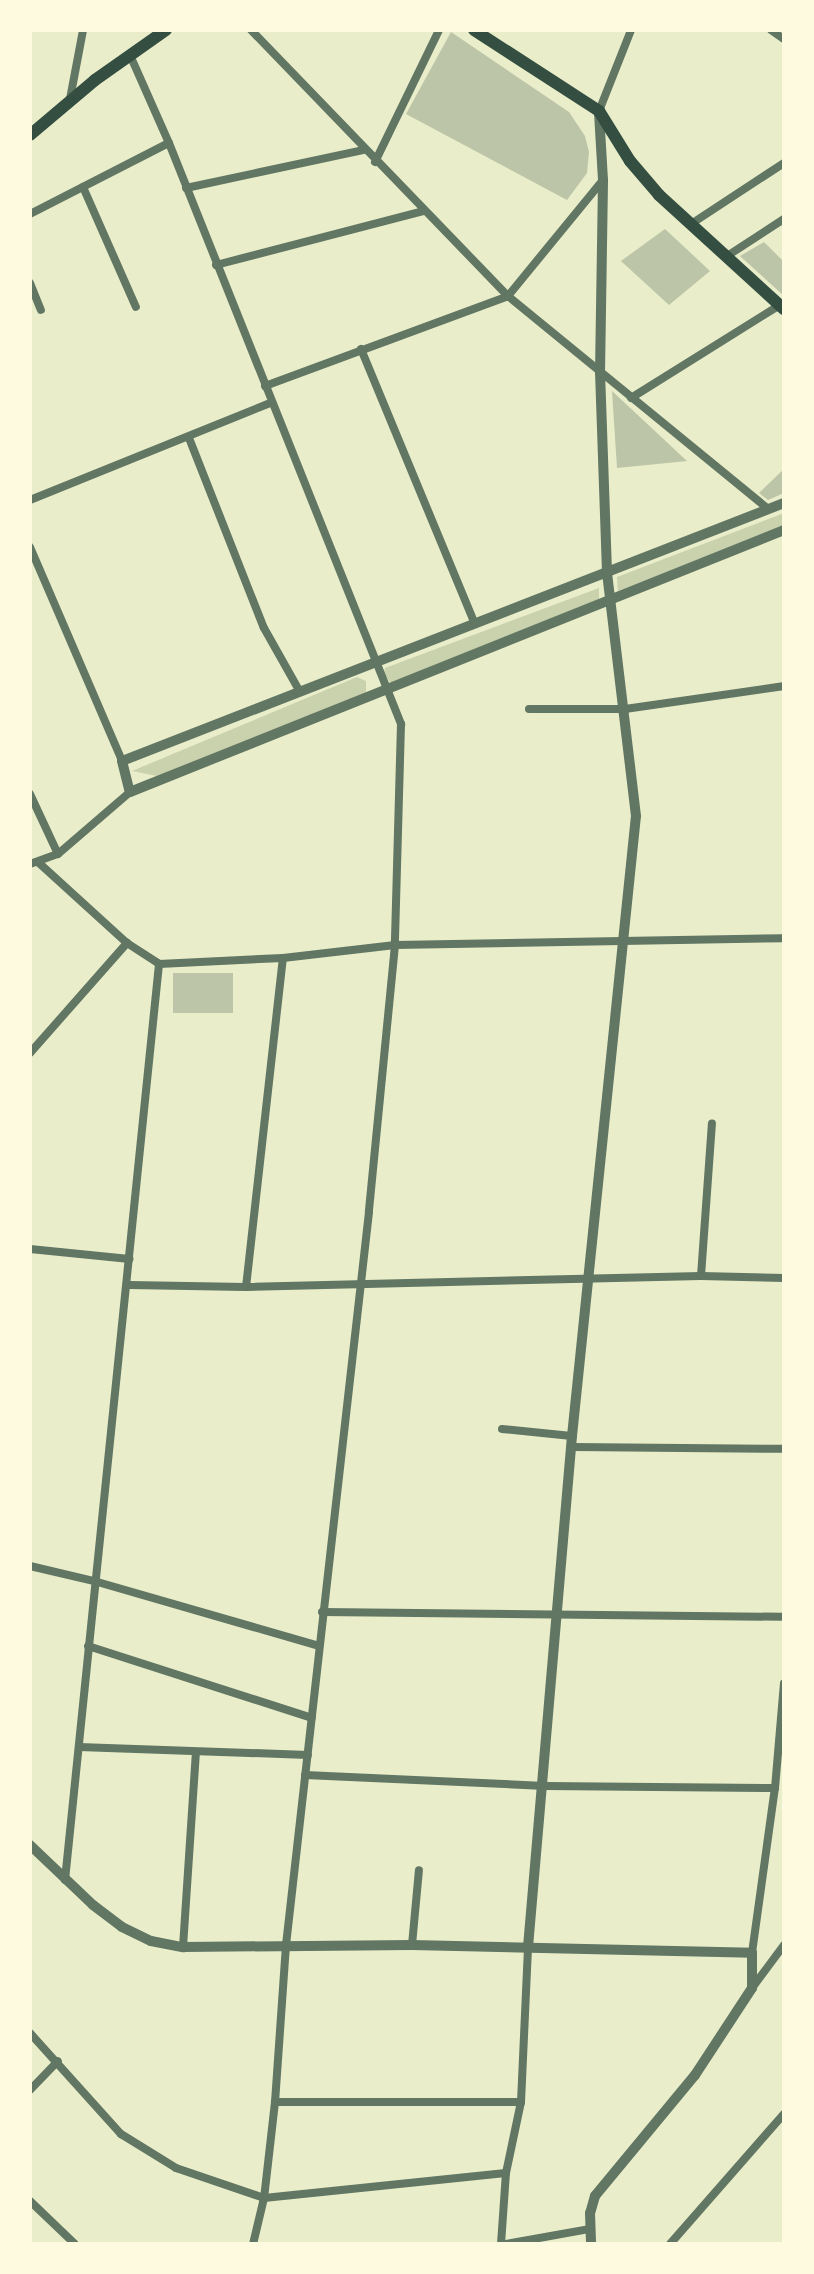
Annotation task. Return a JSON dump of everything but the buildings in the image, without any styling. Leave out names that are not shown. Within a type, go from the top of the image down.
[{"type":"main road","points":[[30,135],[70,99],[153,34],[166,30]]},
{"type":"main road","points":[[474,30],[599,111],[640,172],[691,224],[782,307]]},
{"type":"street","points":[[70,99],[83,30]]},
{"type":"street","points":[[251,30],[375,162],[508,296],[768,509]]},
{"type":"street","points":[[375,162],[439,30]]},
{"type":"street","points":[[589,2229],[504,2244],[506,2173],[521,2102],[528,1947],[545,1786],[572,1442],[636,816],[625,709],[608,603],[600,373],[603,180],[599,111],[631,30]]},
{"type":"street","points":[[771,30],[784,39]]},
{"type":"street","points":[[130,55],[169,143],[401,724],[395,945],[286,1945],[275,2102],[264,2198],[253,2244]]},
{"type":"street","points":[[30,214],[169,143]]},
{"type":"street","points":[[186,188],[364,150]]},
{"type":"street","points":[[691,224],[784,163]]},
{"type":"street","points":[[265,386],[508,296],[603,180]]},
{"type":"street","points":[[83,187],[136,307]]},
{"type":"street","points":[[216,265],[423,211]]},
{"type":"street","points":[[727,256],[784,219]]},
{"type":"street","points":[[30,283],[41,310]]},
{"type":"street","points":[[631,398],[782,307]]},
{"type":"street","points":[[361,349],[474,622]]},
{"type":"street","points":[[30,500],[272,402]]},
{"type":"street","points":[[189,438],[264,628],[300,692]]},
{"type":"street","points":[[122,761],[784,503]]},
{"type":"street","points":[[784,530],[130,792],[58,854],[35,864],[127,943],[159,964],[283,958],[395,945],[784,938]]},
{"type":"street","points":[[30,547],[122,761],[130,792]]},
{"type":"street","points":[[529,709],[625,709],[784,686]]},
{"type":"street","points":[[30,794],[58,854]]},
{"type":"street","points":[[30,1053],[127,943]]},
{"type":"street","points":[[246,1287],[283,958]]},
{"type":"street","points":[[65,1880],[94,1581],[129,1285],[159,964]]},
{"type":"street","points":[[701,1276],[712,1123]]},
{"type":"street","points":[[30,1249],[130,1259]]},
{"type":"street","points":[[129,1285],[246,1287],[701,1276],[784,1278]]},
{"type":"street","points":[[502,1429],[572,1442],[784,1449]]},
{"type":"street","points":[[30,1566],[94,1581],[319,1646]]},
{"type":"street","points":[[322,1612],[784,1617]]},
{"type":"street","points":[[88,1646],[312,1718]]},
{"type":"street","points":[[752,1988],[752,1953],[775,1788],[784,1683]]},
{"type":"street","points":[[79,1747],[308,1755]]},
{"type":"street","points":[[183,1947],[196,1752]]},
{"type":"street","points":[[305,1775],[545,1786],[775,1788]]},
{"type":"street","points":[[30,1845],[65,1880],[122,1927],[151,1941],[183,1947],[412,1945],[752,1953]]},
{"type":"street","points":[[412,1945],[419,1870]]},
{"type":"street","points":[[591,2244],[589,2229],[595,2196],[695,2075],[784,1945]]},
{"type":"street","points":[[30,2033],[121,2134],[176,2168],[264,2198],[506,2173]]},
{"type":"street","points":[[30,2090],[58,2061]]},
{"type":"street","points":[[275,2102],[521,2102]]},
{"type":"street","points":[[670,2244],[784,2114]]},
{"type":"street","points":[[30,2201],[75,2244]]},
{"type":"green space","points":[[784,513],[784,525],[618,591],[617,577]]},
{"type":"green space","points":[[599,588],[599,600],[396,682],[390,682],[384,673],[385,668]]},
{"type":"green space","points":[[357,677],[366,681],[366,693],[157,776],[132,771]]}]
